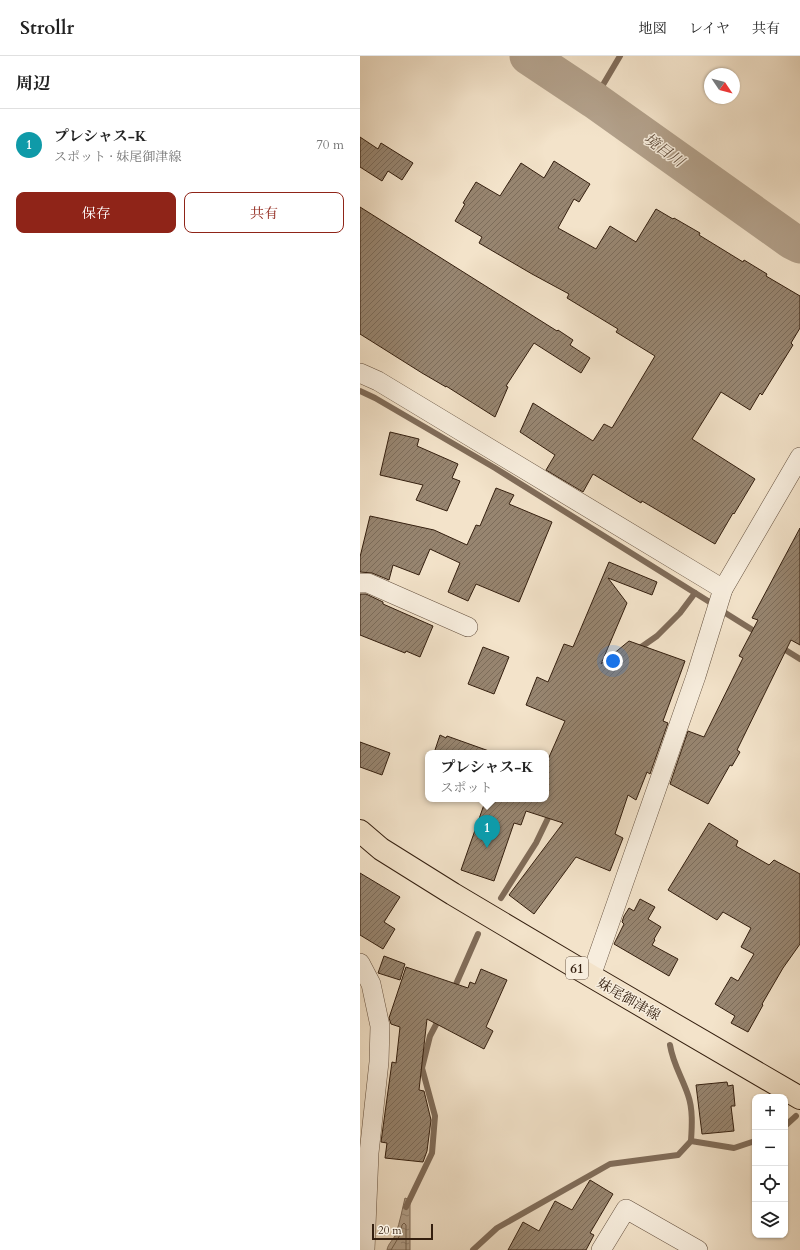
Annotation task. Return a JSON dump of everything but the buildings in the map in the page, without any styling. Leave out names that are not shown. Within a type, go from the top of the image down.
[{"type":"main road","name":"妹尾御津線","points":[[360,831],[381,849],[591,976],[800,1098]]},
{"type":"street","points":[[360,372],[378,381],[719,602]]},
{"type":"street","points":[[591,976],[696,676],[719,602],[800,457]]},
{"type":"street","points":[[360,583],[368,583],[468,627]]},
{"type":"street","points":[[360,963],[371,984],[380,1026],[379,1062],[365,1152],[365,1250]]},
{"type":"street","points":[[601,1250],[626,1209],[698,1250]]},
{"type":"water","points":[[405,1198],[410,1200],[410,1250],[387,1250],[396,1233]]},
{"type":"waterway","name":"境目川","points":[[528,56],[594,100],[792,241],[800,245]]},
{"type":"waterway","points":[[594,100],[620,56]]},
{"type":"waterway","points":[[360,391],[375,398],[495,468],[759,634]]},
{"type":"waterway","points":[[637,650],[657,636],[680,613],[695,593]]},
{"type":"waterway","points":[[779,646],[800,659]]},
{"type":"waterway","points":[[501,898],[536,843],[551,812]]},
{"type":"waterway","points":[[453,991],[478,934]]},
{"type":"waterway","points":[[406,1207],[432,1153],[435,1116],[422,1068],[430,1036],[440,1017]]},
{"type":"waterway","points":[[670,1045],[673,1058],[690,1100],[692,1118],[691,1141]]},
{"type":"waterway","points":[[788,1123],[796,1116]]},
{"type":"waterway","points":[[473,1250],[497,1228],[610,1164],[678,1155],[691,1141],[734,1148],[752,1142]]},
{"type":"place","name":"プレシャス-K","points":[[487,848]]}]
